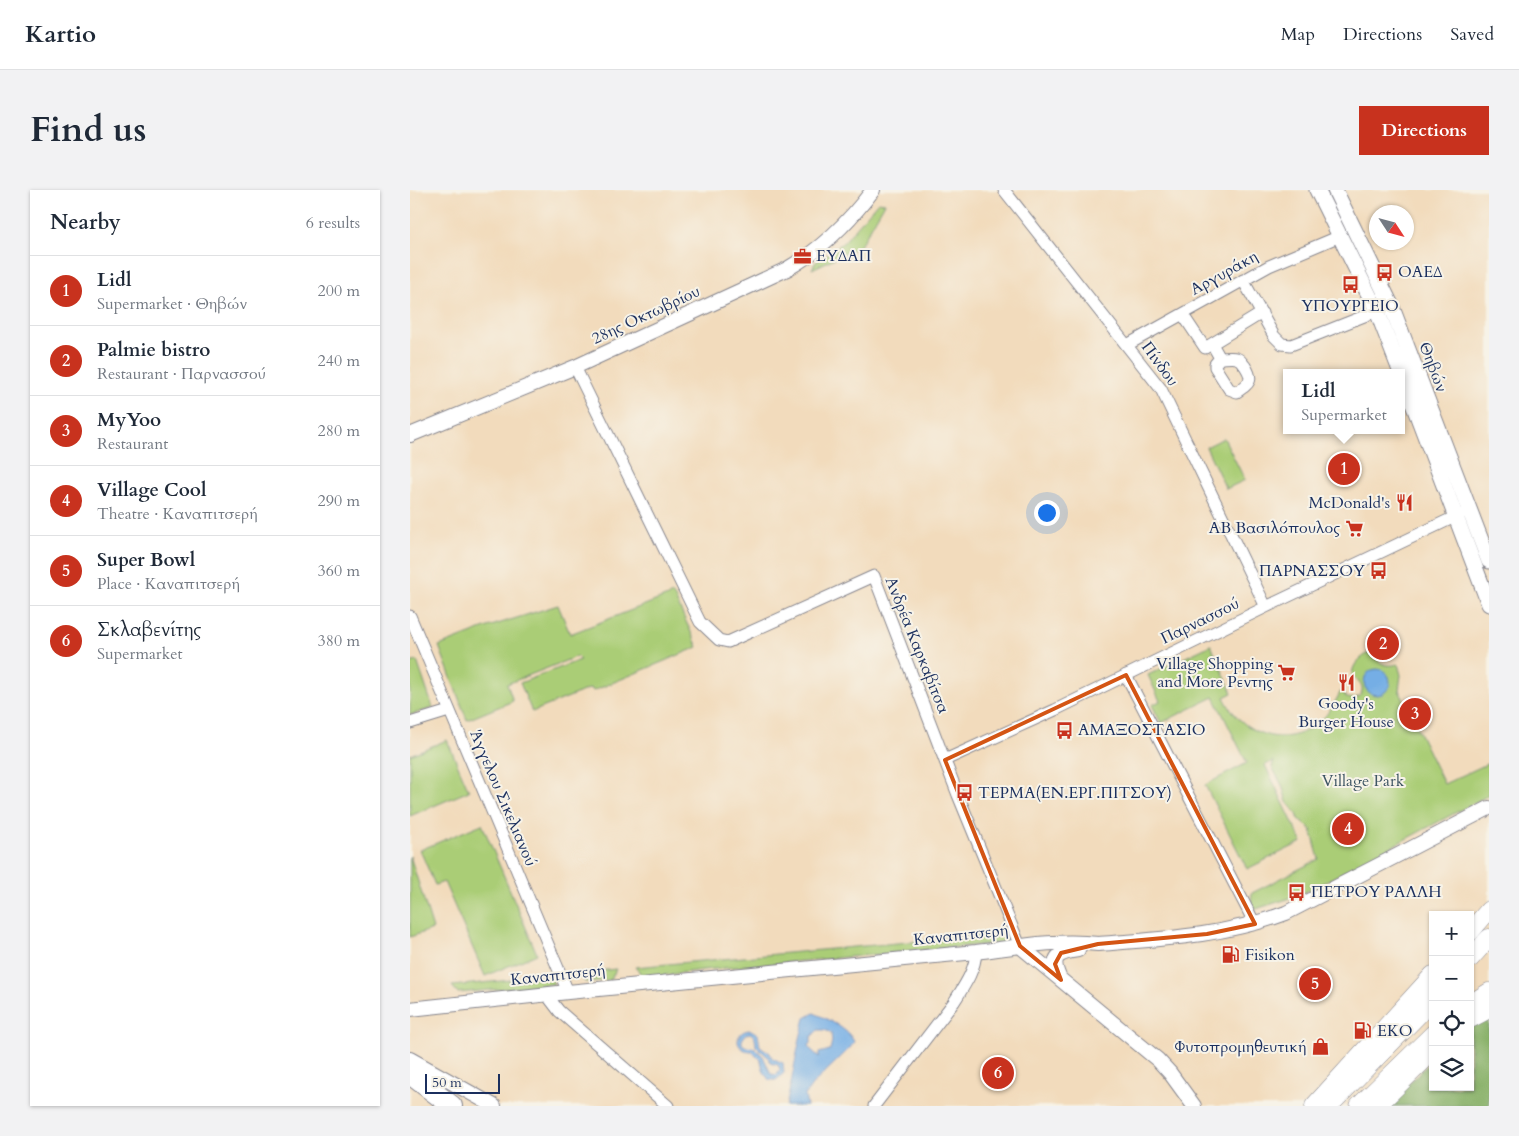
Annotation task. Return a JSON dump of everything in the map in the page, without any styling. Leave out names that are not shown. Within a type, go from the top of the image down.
[{"type":"highway","points":[[410,1074],[451,1106]]},
{"type":"highway","points":[[410,1086],[451,1106]]},
{"type":"main road","name":"Θηβών","points":[[1317,190],[1377,312],[1399,369]]},
{"type":"main road","name":"Θηβών","points":[[1335,190],[1391,305],[1489,561]]},
{"type":"main road","name":"Θηβών","points":[[1405,384],[1489,604]]},
{"type":"main road","points":[[1474,927],[1489,910]]},
{"type":"main road","points":[[1473,956],[1489,938]]},
{"type":"main road","points":[[1314,1106],[1429,979]]},
{"type":"main road","points":[[1474,1002],[1488,997]]},
{"type":"main road","points":[[1474,1015],[1488,997]]},
{"type":"main road","points":[[1329,1106],[1432,1001]]},
{"type":"main road","points":[[1359,1106],[1429,1043]]},
{"type":"main road","points":[[1377,1106],[1429,1043]]},
{"type":"street","name":"28ης Οκτωβρίου","points":[[410,435],[575,367],[801,261],[838,231],[873,190]]},
{"type":"street","name":"Πίνδου","points":[[1004,190],[1162,389],[1266,607]]},
{"type":"street","name":"Αργυράκη","points":[[1127,345],[1269,266],[1340,236]]},
{"type":"street","points":[[1243,280],[1274,336],[1282,344],[1290,345],[1377,312]]},
{"type":"street","points":[[1183,315],[1205,348],[1262,313]]},
{"type":"street","points":[[1212,344],[1220,358]]},
{"type":"street","name":"Ανδρέα Καρκαβίτσα","points":[[575,367],[703,626],[719,640],[728,642],[874,576],[1020,946]]},
{"type":"street","name":"Παρνασσού","points":[[945,760],[1055,710],[1470,510]]},
{"type":"street","name":"Άγγελου Σικελιανού","points":[[410,616],[568,992]]},
{"type":"street","points":[[1126,675],[1254,924]]},
{"type":"street","points":[[410,723],[449,712]]},
{"type":"street","name":"Καναπιτσερή","points":[[410,1009],[1020,946],[1082,942],[1098,944],[1215,933],[1254,924],[1286,913],[1489,808]]},
{"type":"street","points":[[1061,980],[1055,964],[1060,954],[1098,944]]},
{"type":"street","points":[[1020,946],[1158,1060],[1194,1106]]},
{"type":"street","points":[[874,1106],[958,996],[976,964],[976,952]]},
{"type":"street","points":[[546,994],[559,1011],[668,1106]]},
{"type":"street","points":[[410,1059],[494,1106]]},
{"type":"highlighted area","points":[[1126,675],[1255,924],[1207,934],[1098,944],[1061,953],[1055,964],[1061,980],[1020,946],[945,760]]},
{"type":"green space","points":[[878,202],[885,203],[860,246],[812,269],[815,263],[844,242]]},
{"type":"green space","points":[[1224,438],[1245,480],[1226,489],[1206,447]]},
{"type":"green space","points":[[673,594],[698,647],[593,691],[591,688],[532,712],[520,683],[580,660],[578,656],[507,684],[513,701],[467,720],[439,646],[485,628],[558,605],[570,634]]},
{"type":"green space","name":"Village Park","points":[[1211,645],[1232,693],[1224,697],[1232,710],[1241,721],[1253,729],[1266,735],[1279,737],[1293,736],[1306,731],[1319,722],[1329,712],[1341,691],[1347,698],[1360,695],[1362,687],[1352,677],[1352,672],[1357,662],[1370,652],[1385,665],[1398,664],[1401,675],[1399,690],[1444,784],[1489,763],[1489,795],[1300,895],[1256,909],[1251,904],[1252,893],[1319,859],[1311,829],[1299,820],[1297,814],[1287,802],[1282,785],[1272,767],[1274,761],[1265,765],[1302,842],[1247,869],[1205,785],[1247,763],[1214,697],[1161,723],[1152,705],[1160,701],[1148,675]]},
{"type":"green space","points":[[417,661],[433,708],[410,715],[410,663]]},
{"type":"green space","points":[[447,740],[469,791],[410,816],[410,755]]},
{"type":"green space","points":[[482,824],[537,954],[485,976],[444,882],[435,885],[420,850]]},
{"type":"green space","points":[[410,856],[433,929],[410,937]]},
{"type":"green space","points":[[1006,933],[1004,943],[703,970],[644,978],[635,967]]},
{"type":"green space","points":[[616,969],[611,980],[585,982],[578,973]]},
{"type":"green space","points":[[550,976],[554,984],[458,993],[452,986]]},
{"type":"green space","points":[[1489,1015],[1489,1106],[1385,1106],[1429,1063],[1429,1091],[1474,1091],[1474,1024]]},
{"type":"water","points":[[1377,669],[1386,673],[1390,682],[1386,691],[1377,695],[1368,691],[1364,682],[1368,673]]},
{"type":"water","points":[[814,1013],[825,1018],[843,1029],[854,1042],[813,1084],[805,1095],[807,1106],[786,1106],[800,1040],[805,1018]],"holes":[[[818,1030],[825,1030],[831,1033],[832,1041],[830,1050],[819,1053],[819,1057],[808,1047],[811,1043],[811,1037]]]},
{"type":"water","points":[[751,1030],[758,1034],[760,1046],[770,1053],[772,1058],[783,1063],[784,1073],[776,1080],[769,1080],[764,1072],[760,1058],[752,1051],[746,1050],[739,1045],[739,1037],[745,1031]],"holes":[[[750,1033],[755,1038],[756,1046],[767,1056],[771,1063],[778,1065],[780,1069],[777,1075],[771,1074],[763,1056],[754,1048],[742,1044],[746,1034]]]},
{"type":"place","name":"ΕΥΔΑΠ","points":[[802,256]]},
{"type":"place","name":"ΟΑΕΔ","points":[[1384,272]]},
{"type":"place","name":"ΥΠΟΥΡΓΕΙΟ","points":[[1350,284]]},
{"type":"place","name":"Lidl","points":[[1344,469]]},
{"type":"place","name":"McDonald's","points":[[1404,503]]},
{"type":"place","name":"ΑΒ Βασιλόπουλος","points":[[1354,528]]},
{"type":"place","name":"ΠΑΡΝΑΣΣΟΥ","points":[[1379,571]]},
{"type":"place","name":"Palmie bistro","points":[[1383,644]]},
{"type":"place","name":"Village Shopping and More Ρεντης","points":[[1287,673]]},
{"type":"place","name":"Goody's Burger House","points":[[1346,683]]},
{"type":"place","name":"MyYoo","points":[[1415,714]]},
{"type":"place","name":"ΑΜΑΞΟΣΤΑΣΙΟ","points":[[1064,730]]},
{"type":"place","name":"ΤΕΡΜΑ(ΕΝ.ΕΡΓ.ΠΙΤΣΟΥ)","points":[[964,793]]},
{"type":"place","name":"Village Cool","points":[[1348,829]]},
{"type":"place","name":"ΠΕΤΡΟΥ ΡΑΛΛΗ","points":[[1297,892]]},
{"type":"place","name":"Fisikon","points":[[1231,955]]},
{"type":"place","name":"Super Bowl","points":[[1315,984]]},
{"type":"place","name":"EKO","points":[[1363,1031]]},
{"type":"place","name":"Φυτοπρομηθευτική","points":[[1321,1047]]},
{"type":"place","name":"Σκλαβενίτης","points":[[998,1073]]}]
